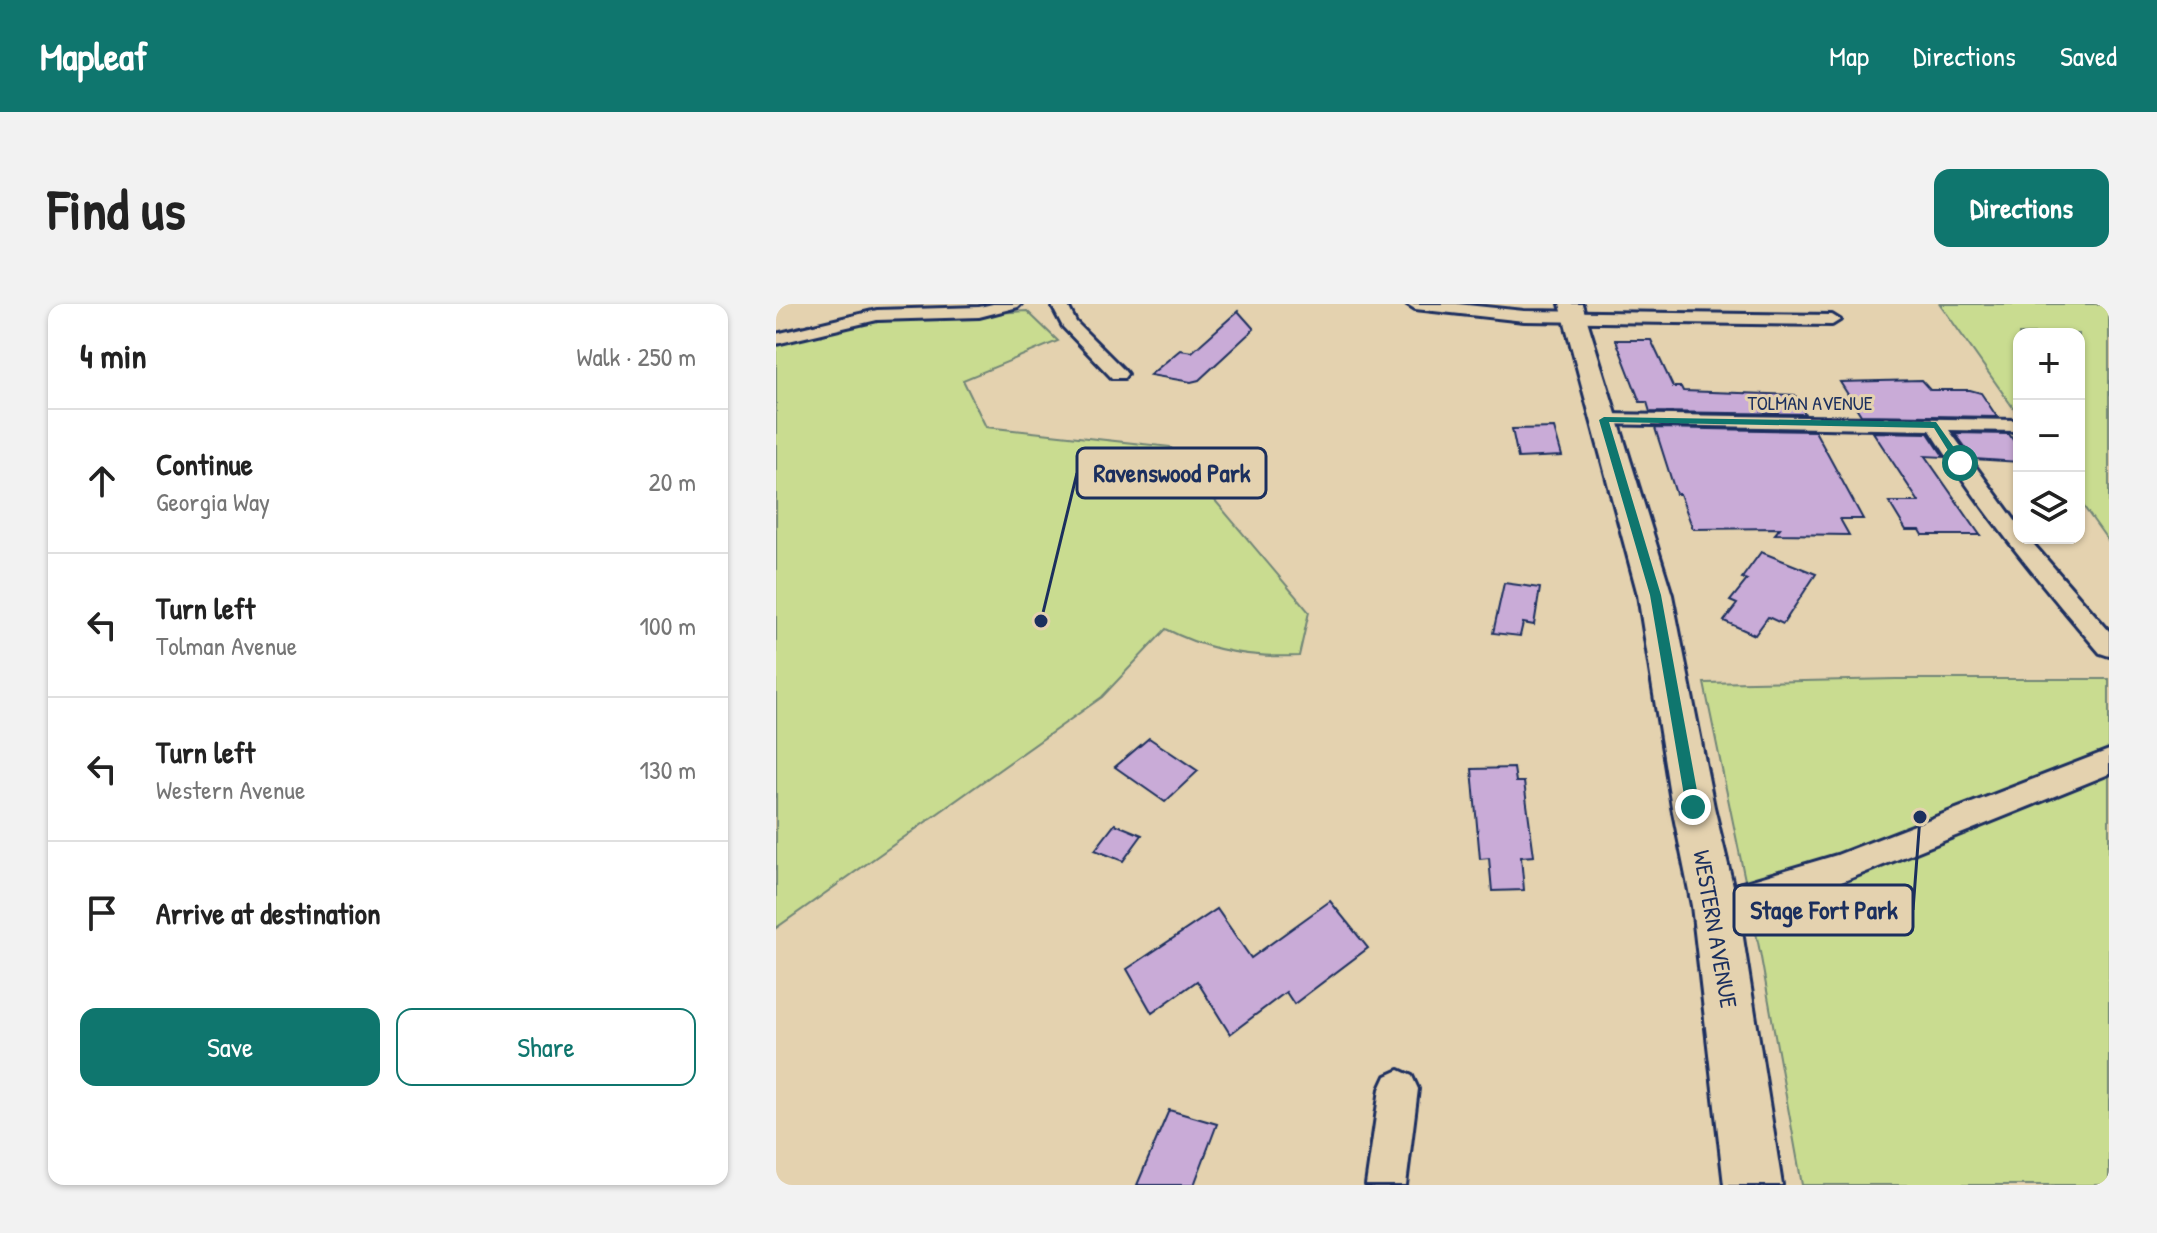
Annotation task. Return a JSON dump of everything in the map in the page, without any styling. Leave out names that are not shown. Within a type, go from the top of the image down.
[{"type":"main road","name":"WESTERN AVENUE","points":[[1573,310],[1655,595],[1693,807],[1715,906],[1753,1185]]},
{"type":"street","points":[[776,339],[877,315],[979,312],[1013,304]]},
{"type":"street","points":[[1059,304],[1069,324],[1118,374]]},
{"type":"street","points":[[1415,304],[1491,314],[1573,310],[1832,320]]},
{"type":"street","name":"TOLMAN AVENUE","points":[[1604,420],[2013,425]]},
{"type":"street","points":[[1936,425],[1999,520],[2109,647]]},
{"type":"street","points":[[1715,906],[1839,869],[2109,762]]},
{"type":"street","points":[[1386,1185],[1399,1089]]},
{"type":"green space","points":[[1940,304],[2109,304],[2109,542],[2085,508],[2085,328],[2013,328],[2013,407]]},
{"type":"green space","points":[[1027,311],[1058,341],[963,380],[986,427],[1170,447],[1309,612],[1299,656],[1231,652],[1198,643],[1166,629],[1102,697],[776,928],[776,346],[806,336],[868,323]]},
{"type":"green space","points":[[2109,679],[2109,1185],[1802,1185],[1760,952],[1704,683]]},
{"type":"building","points":[[1238,311],[1254,329],[1199,380],[1191,382],[1150,375],[1180,350],[1192,352]]},
{"type":"building","points":[[1616,340],[1651,340],[1673,387],[1681,387],[1683,391],[1795,395],[1805,414],[1650,412],[1647,402],[1640,402]]},
{"type":"building","points":[[1921,380],[1930,390],[1981,393],[1997,417],[1861,415],[1840,382]]},
{"type":"building","points":[[1554,428],[1562,456],[1518,458],[1512,429]]},
{"type":"building","points":[[1655,428],[1815,431],[1863,519],[1840,519],[1849,535],[1775,534],[1780,528],[1693,529],[1680,494],[1676,494]]},
{"type":"building","points":[[1873,432],[1928,433],[1944,457],[1925,456],[1980,535],[1923,535],[1920,530],[1906,530],[1889,502],[1919,502]]},
{"type":"building","points":[[1955,433],[2009,434],[2013,440],[2013,462],[1974,459]]},
{"type":"building","points":[[1761,552],[1816,574],[1783,624],[1768,617],[1755,635],[1724,621],[1737,604],[1730,601],[1747,580],[1742,578]]},
{"type":"building","points":[[1504,583],[1540,588],[1534,625],[1523,623],[1520,636],[1493,633]]},
{"type":"building","points":[[1149,738],[1198,771],[1165,802],[1115,767]]},
{"type":"building","points":[[1514,768],[1516,782],[1524,782],[1534,856],[1521,857],[1524,890],[1492,891],[1489,858],[1480,859],[1472,769]]},
{"type":"building","points":[[1115,824],[1142,835],[1123,861],[1095,850]]},
{"type":"building","points":[[1330,901],[1368,948],[1294,1004],[1286,992],[1230,1034],[1197,981],[1152,1013],[1127,969],[1217,909],[1251,958]]},
{"type":"building","points":[[1169,1110],[1217,1124],[1194,1185],[1137,1185]]},
{"type":"place","name":"Ravenswood Park","points":[[1041,621]]},
{"type":"place","name":"Stage Fort Park","points":[[1920,817]]},
{"type":"route","points":[[1693,807],[1655,595],[1604,420],[1643,423],[1936,425],[1960,463]]}]
